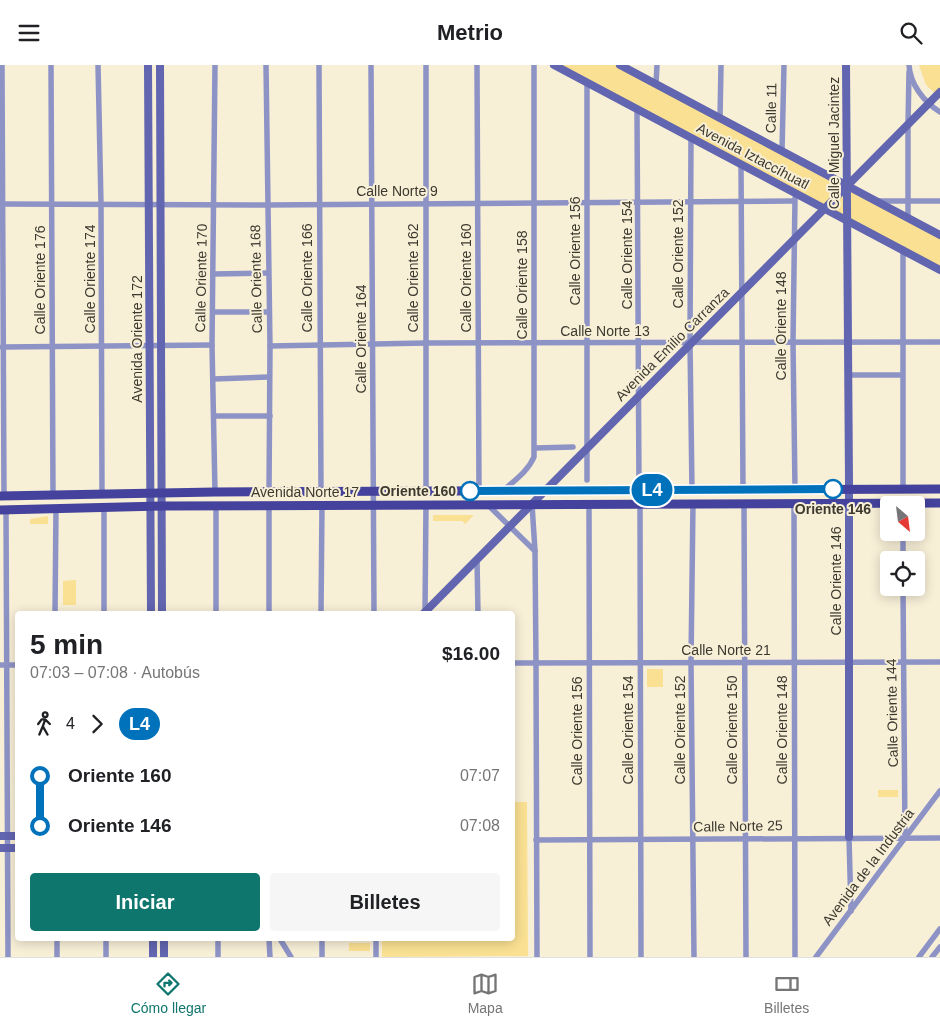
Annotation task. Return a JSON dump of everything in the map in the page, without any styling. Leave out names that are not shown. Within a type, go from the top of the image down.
[{"type":"main road","name":"Avenida Norte 17","points":[[1,495],[162,492],[940,489]]},
{"type":"main road","name":"Avenida Norte 17","points":[[925,503],[940,503]]},
{"type":"main road","name":"Avenida Norte 17","points":[[2,511],[162,506],[880,504]]},
{"type":"street","points":[[1,495],[2,65]]},
{"type":"street","name":"Calle Oriente 176","points":[[51,65],[54,494]]},
{"type":"street","name":"Calle Oriente 174","points":[[98,65],[102,204],[102,493]]},
{"type":"street","name":"Avenida Oriente 172","points":[[148,65],[151,611]]},
{"type":"street","name":"Avenida Oriente 172","points":[[160,65],[162,611]]},
{"type":"street","name":"Calle Oriente 170","points":[[215,65],[212,345],[215,492]]},
{"type":"street","name":"Calle Oriente 168","points":[[266,65],[270,345],[269,492]]},
{"type":"street","name":"Calle Oriente 166","points":[[319,65],[321,492]]},
{"type":"street","name":"Calle Oriente 164","points":[[371,65],[374,611]]},
{"type":"street","name":"Calle Oriente 162","points":[[426,65],[426,491]]},
{"type":"street","name":"Calle Oriente 160","points":[[477,65],[479,491]]},
{"type":"street","name":"Calle Oriente 158","points":[[503,491],[531,465],[535,448],[534,65]]},
{"type":"street","name":"Avenida Iztaccíhuatl","points":[[554,65],[691,137],[795,197],[825,209],[940,270]]},
{"type":"street","name":"Avenida Iztaccíhuatl","points":[[620,65],[940,235]]},
{"type":"street","points":[[656,84],[657,65]]},
{"type":"street","points":[[720,119],[721,65]]},
{"type":"street","name":"Calle 11","points":[[782,151],[784,65]]},
{"type":"street","name":"Calle Miguel Jacintez","points":[[846,65],[847,221]]},
{"type":"street","points":[[909,68],[917,89],[929,104],[940,112]]},
{"type":"street","points":[[908,218],[909,68]]},
{"type":"street","name":"Calle Oriente 156","points":[[587,83],[587,480]]},
{"type":"street","name":"Avenida Emilio Carranza","points":[[426,611],[940,92]]},
{"type":"street","name":"Calle Oriente 154","points":[[638,110],[639,490]]},
{"type":"street","name":"Calle Oriente 152","points":[[691,137],[690,343],[692,490]]},
{"type":"street","points":[[741,165],[743,489]]},
{"type":"street","name":"Calle Norte 9","points":[[1,204],[214,203],[267,205],[742,202],[795,197]]},
{"type":"street","name":"Calle Oriente 148","points":[[795,197],[793,342],[795,489]]},
{"type":"street","points":[[876,201],[940,201]]},
{"type":"street","name":"Calle Oriente 146","points":[[847,221],[849,837],[851,911]]},
{"type":"street","points":[[903,249],[903,489]]},
{"type":"street","points":[[214,274],[268,273]]},
{"type":"street","points":[[213,312],[269,312]]},
{"type":"street","name":"Calle Norte 13","points":[[270,345],[940,342]]},
{"type":"street","points":[[2,347],[212,345]]},
{"type":"street","points":[[848,375],[902,375]]},
{"type":"street","points":[[213,379],[269,377]]},
{"type":"street","points":[[214,416],[270,416]]},
{"type":"street","points":[[535,448],[573,447]]},
{"type":"street","name":"Calle Oriente 152","points":[[693,503],[694,957]]},
{"type":"street","name":"Calle Oriente 150","points":[[744,503],[746,957]]},
{"type":"street","name":"Calle Oriente 148","points":[[794,503],[795,957]]},
{"type":"street","points":[[532,504],[535,551],[537,957]]},
{"type":"street","name":"Calle Oriente 156","points":[[590,504],[590,957]]},
{"type":"street","name":"Calle Oriente 154","points":[[640,504],[641,957]]},
{"type":"street","points":[[321,611],[322,505]]},
{"type":"street","points":[[424,611],[426,505]]},
{"type":"street","points":[[488,505],[535,551]]},
{"type":"street","points":[[216,506],[216,611]]},
{"type":"street","points":[[268,506],[269,611]]},
{"type":"street","points":[[104,508],[104,611]]},
{"type":"street","points":[[55,611],[56,509]]},
{"type":"street","points":[[2,511],[4,848],[8,957]]},
{"type":"street","points":[[477,559],[478,611]]},
{"type":"street","name":"Calle Oriente 144","points":[[903,596],[906,838]]},
{"type":"street","name":"Calle Norte 21","points":[[515,663],[940,662]]},
{"type":"street","name":"Avenida de la Industria","points":[[816,957],[940,791]]},
{"type":"street","name":"Calle Norte 25","points":[[536,840],[940,838]]},
{"type":"street","points":[[919,957],[940,929]]},
{"type":"street","points":[[57,941],[57,957]]},
{"type":"street","points":[[106,941],[106,957]]},
{"type":"street","points":[[153,941],[153,957]]},
{"type":"street","points":[[164,941],[164,957]]},
{"type":"street","points":[[218,941],[218,957]]},
{"type":"street","points":[[269,941],[270,957]]},
{"type":"street","points":[[281,941],[292,957]]},
{"type":"street","points":[[322,941],[322,957]]},
{"type":"street","points":[[376,941],[376,957]]},
{"type":"street","points":[[932,957],[940,947]]},
{"type":"shaded area","points":[[560,65],[616,65],[940,238],[940,267]]},
{"type":"shaded area","points":[[919,65],[940,65],[940,98],[926,85]]},
{"type":"shaded area","points":[[433,515],[474,515],[465,524],[462,521],[433,521]]},
{"type":"shaded area","points":[[48,516],[48,524],[30,524],[30,519]]},
{"type":"shaded area","points":[[76,580],[76,605],[63,605],[63,581]]},
{"type":"shaded area","points":[[647,669],[663,669],[663,687],[647,687]]},
{"type":"shaded area","points":[[878,790],[898,790],[898,797],[878,797]]},
{"type":"shaded area","points":[[515,802],[527,802],[528,956],[382,957],[382,941],[515,941]]},
{"type":"shaded area","points":[[349,943],[370,943],[370,951],[349,951]]},
{"type":"bus line","name":"L4","points":[[470,491],[833,489]]},
{"type":"place","name":"Oriente 146","points":[[833,489]]},
{"type":"place","name":"Oriente 160","points":[[470,491]]}]
